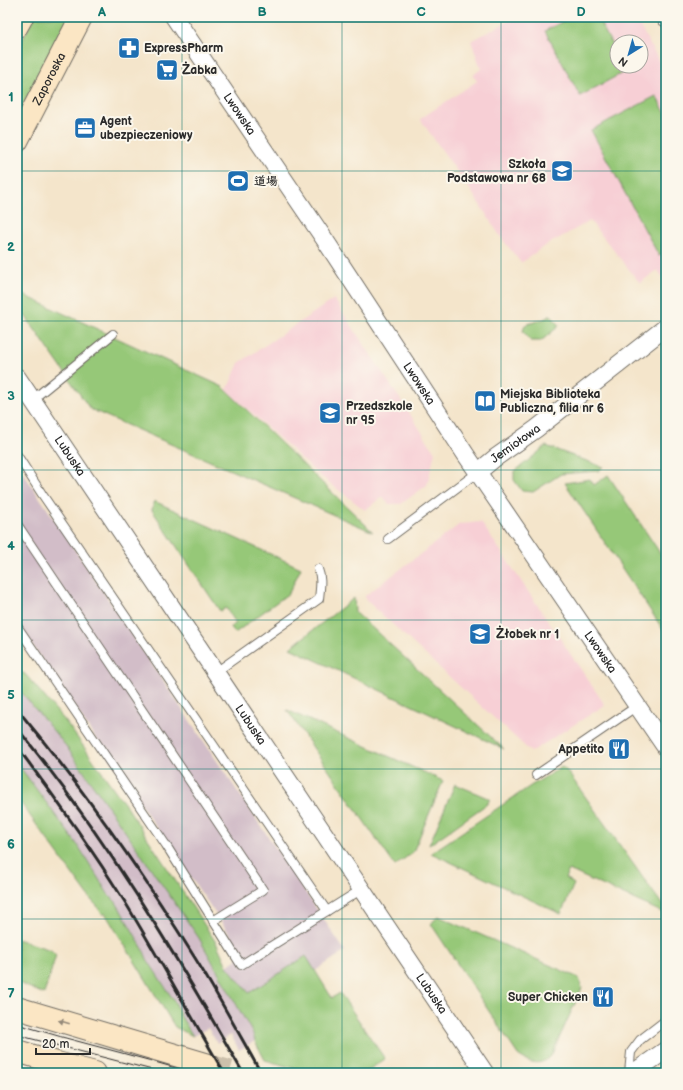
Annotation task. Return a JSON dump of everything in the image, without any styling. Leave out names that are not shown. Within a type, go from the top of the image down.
[{"type":"main road","points":[[17,26],[22,17]]},
{"type":"main road","name":"Zaporoska","points":[[17,141],[81,17]]},
{"type":"main road","points":[[17,1008],[208,1065]]},
{"type":"main road","points":[[17,1051],[95,1073]]},
{"type":"street","name":"Lwowska","points":[[174,17],[325,240],[478,472],[666,748]]},
{"type":"street","name":"Jemiołowa","points":[[478,472],[536,429],[666,327]]},
{"type":"street","name":"Lubuska","points":[[17,377],[485,1073]]},
{"type":"street","points":[[633,1073],[666,1050]]},
{"type":"lane","points":[[32,400],[113,334]]},
{"type":"lane","points":[[17,455],[42,494],[327,911]]},
{"type":"lane","points":[[388,539],[478,472]]},
{"type":"lane","points":[[17,524],[263,890],[213,921]]},
{"type":"lane","points":[[216,672],[318,599],[321,585],[318,569]]},
{"type":"lane","points":[[17,626],[166,845],[241,965],[362,889]]},
{"type":"lane","points":[[536,775],[637,706]]},
{"type":"lane","points":[[629,1073],[631,1052],[640,1040],[666,1020]]},
{"type":"shaded area","name":"Szkoła Podstawowa nr 68","points":[[516,17],[635,17],[644,34],[609,34],[609,74],[649,74],[649,43],[666,74],[666,281],[657,270],[640,283],[590,221],[543,247],[521,263],[500,236],[473,194],[420,119],[477,81],[473,75],[481,69],[471,41]]},
{"type":"shaded area","name":"Przedszkole nr 95","points":[[334,299],[435,452],[427,485],[401,504],[389,504],[382,497],[365,510],[319,475],[227,390],[239,363]]},
{"type":"shaded area","points":[[17,464],[345,951],[315,971],[306,956],[249,993],[227,966],[243,954],[17,623]]},
{"type":"shaded area","name":"Żłobek nr 1","points":[[481,522],[605,705],[531,752],[366,600],[365,596],[460,524]]},
{"type":"shaded area","points":[[17,687],[66,746],[199,938],[253,1034],[255,1041],[239,1050],[231,1035],[217,1043],[208,1028],[193,1036],[180,1015],[176,1004],[147,959],[143,949],[116,902],[108,894],[79,847],[17,763]]},
{"type":"green space","points":[[34,17],[69,17],[17,117],[17,50]]},
{"type":"green space","points":[[571,17],[597,17],[609,39],[609,74],[620,74],[580,96],[545,31]]},
{"type":"green space","points":[[656,96],[666,114],[666,252],[659,256],[591,130]]},
{"type":"green space","points":[[17,292],[223,387],[373,532],[90,409],[17,304]]},
{"type":"green space","points":[[551,315],[559,326],[541,341],[531,341],[523,331],[525,325],[544,319]]},
{"type":"green space","points":[[546,446],[603,467],[598,471],[561,474],[533,492],[522,491],[514,480],[514,472]]},
{"type":"green space","points":[[608,475],[666,562],[666,634],[565,483],[590,479],[594,485]]},
{"type":"green space","points":[[154,501],[301,568],[289,593],[235,633],[231,627],[236,623],[226,608],[220,611],[152,510]]},
{"type":"green space","points":[[354,598],[355,612],[504,749],[290,648]]},
{"type":"green space","points":[[17,668],[20,672],[25,674],[66,722],[129,810],[217,944],[227,966],[249,993],[306,956],[332,998],[340,993],[385,1059],[364,1073],[311,1073],[265,1060],[253,1034],[199,938],[66,746],[17,687]]},
{"type":"green space","points":[[287,710],[443,781],[413,852],[395,866]]},
{"type":"green space","points":[[17,763],[79,847],[108,894],[116,902],[143,949],[147,959],[176,1004],[180,1015],[193,1036],[175,1027],[105,913],[103,915],[92,901],[17,798]]},
{"type":"green space","points":[[562,767],[567,771],[666,910],[666,914],[569,870],[565,878],[574,884],[561,914],[431,853],[532,785]]},
{"type":"green space","points":[[455,784],[490,799],[487,804],[429,845]]},
{"type":"green space","points":[[438,916],[579,978],[582,988],[551,1056],[543,1062],[534,1063],[518,1055],[431,924]]},
{"type":"green space","points":[[17,939],[51,950],[56,955],[44,994],[17,982]]},
{"type":"tunnel","points":[[209,1065],[236,1073]]},
{"type":"tram line","points":[[17,1024],[193,1073]]},
{"type":"tram line","points":[[17,1035],[164,1073]]},
{"type":"railway","points":[[17,709],[88,799],[154,893],[204,972],[261,1073]]},
{"type":"railway","points":[[17,728],[80,810],[109,853],[191,983],[243,1073]]},
{"type":"railway","points":[[17,747],[72,823],[125,902],[224,1073]]},
{"type":"place","name":"ExpressPharm","points":[[129,48]]},
{"type":"place","name":"Żabka","points":[[167,70]]},
{"type":"place","name":"Agent ubezpieczeniowy","points":[[85,128]]},
{"type":"place","name":"Szkoła Podstawowa nr 68","points":[[562,171]]},
{"type":"place","name":"道場","points":[[238,181]]},
{"type":"place","name":"Miejska Biblioteka Publiczna, filia nr 6","points":[[485,401]]},
{"type":"place","name":"Przedszkole nr 95","points":[[330,413]]},
{"type":"place","name":"Żłobek nr 1","points":[[480,634]]},
{"type":"place","name":"Appetito","points":[[619,749]]},
{"type":"place","name":"Super Chicken","points":[[603,997]]}]
